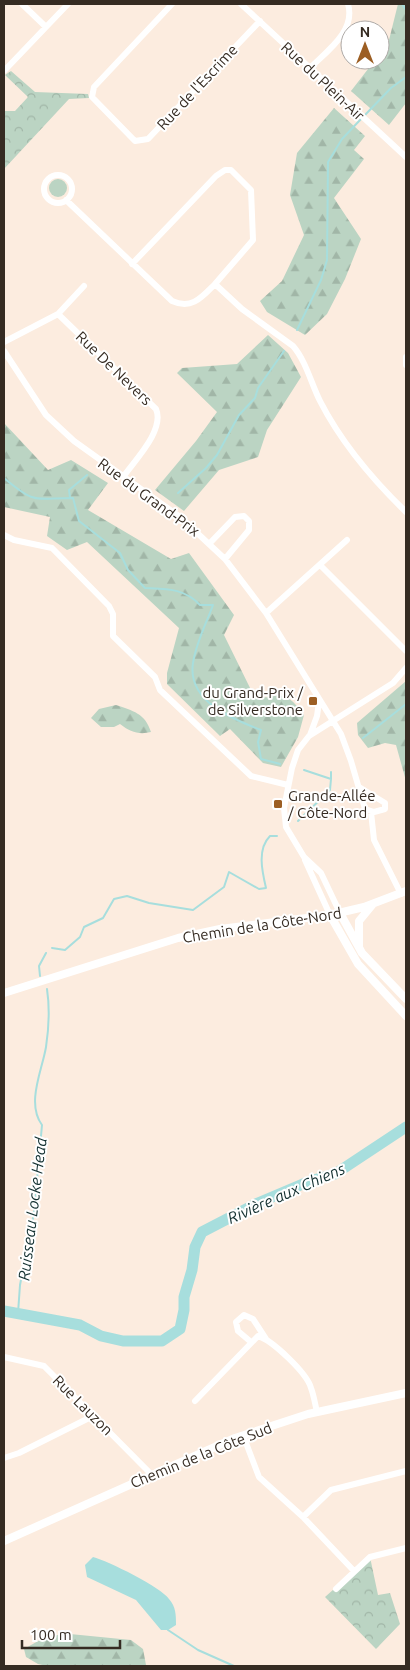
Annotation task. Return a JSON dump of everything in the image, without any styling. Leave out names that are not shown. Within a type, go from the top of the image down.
[{"type":"street","points":[[22,4],[46,27]]},
{"type":"street","points":[[4,71],[68,4]]},
{"type":"street","name":"Rue de l'Escrime","points":[[172,4],[94,86],[92,97],[135,141],[148,139],[260,21]]},
{"type":"street","name":"Rue du Plein-Air","points":[[241,4],[406,157]]},
{"type":"street","points":[[310,68],[349,26],[350,12],[348,4]]},
{"type":"street","points":[[66,200],[166,297],[179,304],[194,303],[215,284],[250,245],[255,234],[251,190],[244,180],[231,170],[225,170],[216,176],[132,264]]},
{"type":"street","points":[[59,175],[69,179],[72,189],[66,200],[57,203],[47,198],[44,186],[49,178],[59,175]]},
{"type":"street","points":[[215,284],[242,309],[296,350],[320,401],[349,449],[373,479],[406,512]]},
{"type":"street","points":[[4,342],[58,314],[84,286]]},
{"type":"street","name":"Rue De Nevers","points":[[58,314],[156,409],[158,414],[158,427],[123,477]]},
{"type":"street","name":"Rue du Grand-Prix","points":[[4,351],[46,415],[88,453],[180,517],[225,559],[266,613],[346,744],[364,807],[371,812]]},
{"type":"street","points":[[406,357],[406,365]]},
{"type":"street","points":[[210,543],[235,517],[244,516],[249,521],[249,530],[225,559]]},
{"type":"street","points":[[4,535],[14,540],[52,548],[109,606],[112,614],[112,636],[154,677],[160,690],[251,776],[288,785]]},
{"type":"street","points":[[266,613],[347,540]]},
{"type":"street","points":[[320,566],[406,651]]},
{"type":"street","points":[[309,736],[393,683],[406,668]]},
{"type":"street","points":[[319,701],[317,716],[309,736],[296,755],[284,808],[285,824],[290,836],[304,857],[330,915],[358,964],[406,1016]]},
{"type":"street","points":[[358,787],[386,804],[384,809],[371,812],[374,840],[403,892]]},
{"type":"street","points":[[304,857],[321,874],[359,949],[406,1000]]},
{"type":"street","name":"Chemin de la Côte-Nord","points":[[4,993],[195,934],[340,913],[374,904],[403,892]]},
{"type":"street","points":[[359,949],[359,921],[374,904]]},
{"type":"street","points":[[251,1342],[237,1326],[236,1322],[244,1315],[253,1319],[266,1338],[304,1375],[312,1388],[317,1412]]},
{"type":"street","points":[[195,1401],[251,1342],[258,1336],[266,1338]]},
{"type":"street","name":"Rue Lauzon","points":[[4,1357],[44,1366],[151,1474]]},
{"type":"street","name":"Chemin de la Côte Sud","points":[[4,1541],[151,1474],[243,1435],[317,1412],[406,1393]]},
{"type":"street","points":[[4,1458],[19,1453],[93,1416]]},
{"type":"street","points":[[243,1435],[259,1477],[302,1517],[354,1571]]},
{"type":"street","points":[[302,1517],[331,1490],[406,1471]]},
{"type":"street","points":[[336,1589],[370,1557],[406,1548]]},
{"type":"green space","points":[[398,4],[406,4],[406,103],[389,125],[351,91],[367,70],[390,70],[390,36]]},
{"type":"green space","points":[[11,71],[35,92],[88,94],[89,98],[69,99],[4,169],[4,111],[15,111],[28,97],[5,75]]},
{"type":"green space","points":[[334,108],[365,136],[354,150],[364,159],[334,198],[361,239],[345,279],[327,314],[305,335],[267,312],[260,301],[282,281],[304,235],[290,195],[297,153]]},
{"type":"green space","points":[[58,179],[64,182],[67,188],[64,194],[58,197],[52,194],[49,188],[52,182]]},
{"type":"green space","points":[[268,335],[288,353],[301,377],[267,430],[258,457],[219,470],[184,511],[155,490],[196,441],[217,412],[177,373],[182,368],[237,364]]},
{"type":"green space","points":[[4,423],[48,470],[71,460],[108,483],[88,510],[171,559],[189,553],[234,615],[224,635],[253,694],[260,697],[282,696],[288,698],[304,715],[298,737],[281,767],[263,763],[230,729],[220,736],[167,684],[167,673],[179,628],[87,542],[67,550],[47,536],[50,517],[4,507]]},
{"type":"green space","points":[[406,681],[406,781],[396,745],[385,743],[368,748],[358,735],[357,723]]},
{"type":"green space","points":[[116,705],[133,711],[142,717],[151,732],[135,732],[120,724],[114,727],[101,727],[91,718],[99,709]]},
{"type":"green space","points":[[370,1557],[378,1595],[390,1593],[400,1624],[376,1649],[325,1597]]},
{"type":"green space","points":[[70,1634],[131,1640],[143,1649],[146,1665],[47,1666],[38,1664],[26,1657],[24,1649],[47,1636]]},
{"type":"water","points":[[93,1557],[134,1575],[164,1594],[174,1608],[176,1625],[168,1630],[161,1630],[136,1600],[87,1577],[85,1565]]},
{"type":"waterway","points":[[402,4],[406,10]]},
{"type":"waterway","points":[[364,116],[391,88],[406,77]]},
{"type":"waterway","points":[[297,330],[321,280],[327,260],[328,162],[342,139],[361,119]]},
{"type":"waterway","points":[[178,493],[206,468],[217,455],[239,415],[255,398],[258,388],[284,351]]},
{"type":"waterway","points":[[70,498],[69,490],[87,475]]},
{"type":"waterway","name":"Ruisseau Locke Head","points":[[4,478],[23,493],[36,498],[73,498],[79,521],[120,553],[128,570],[145,588],[175,590],[188,595],[200,605],[213,605],[194,656],[193,676],[197,688],[214,707],[237,720],[261,730],[258,742],[261,759],[280,764]]},
{"type":"waterway","points":[[363,738],[406,704]]},
{"type":"waterway","name":"Ruisseau Locke Head","points":[[298,821],[330,790],[331,779],[304,770]]},
{"type":"waterway","name":"Ruisseau Locke Head","points":[[331,772],[331,779]]},
{"type":"waterway","name":"Ruisseau Locke Head","points":[[52,948],[65,950],[80,937],[84,927],[103,918],[114,899],[127,896],[149,903],[193,910],[224,887],[229,872],[259,889],[266,888],[262,868],[263,847],[270,836],[277,836]]},
{"type":"waterway","name":"Ruisseau Locke Head","points":[[40,976],[39,966],[46,953]]},
{"type":"waterway","name":"Ruisseau Locke Head","points":[[18,1313],[20,1285],[34,1213],[42,1125],[37,1116],[35,1097],[48,1032],[47,989]]},
{"type":"waterway","name":"Rivière aux Chiens","points":[[4,1311],[80,1325],[101,1336],[123,1341],[162,1341],[180,1329],[184,1310],[184,1297],[192,1270],[195,1247],[202,1232],[258,1203],[310,1181],[335,1174],[406,1127]]},
{"type":"waterway","points":[[168,1630],[198,1650],[234,1666]]},
{"type":"place","name":"du Grand-Prix / de Silverstone","points":[[313,701]]},
{"type":"place","name":"Grande-Allée / Côte-Nord","points":[[278,804]]}]
